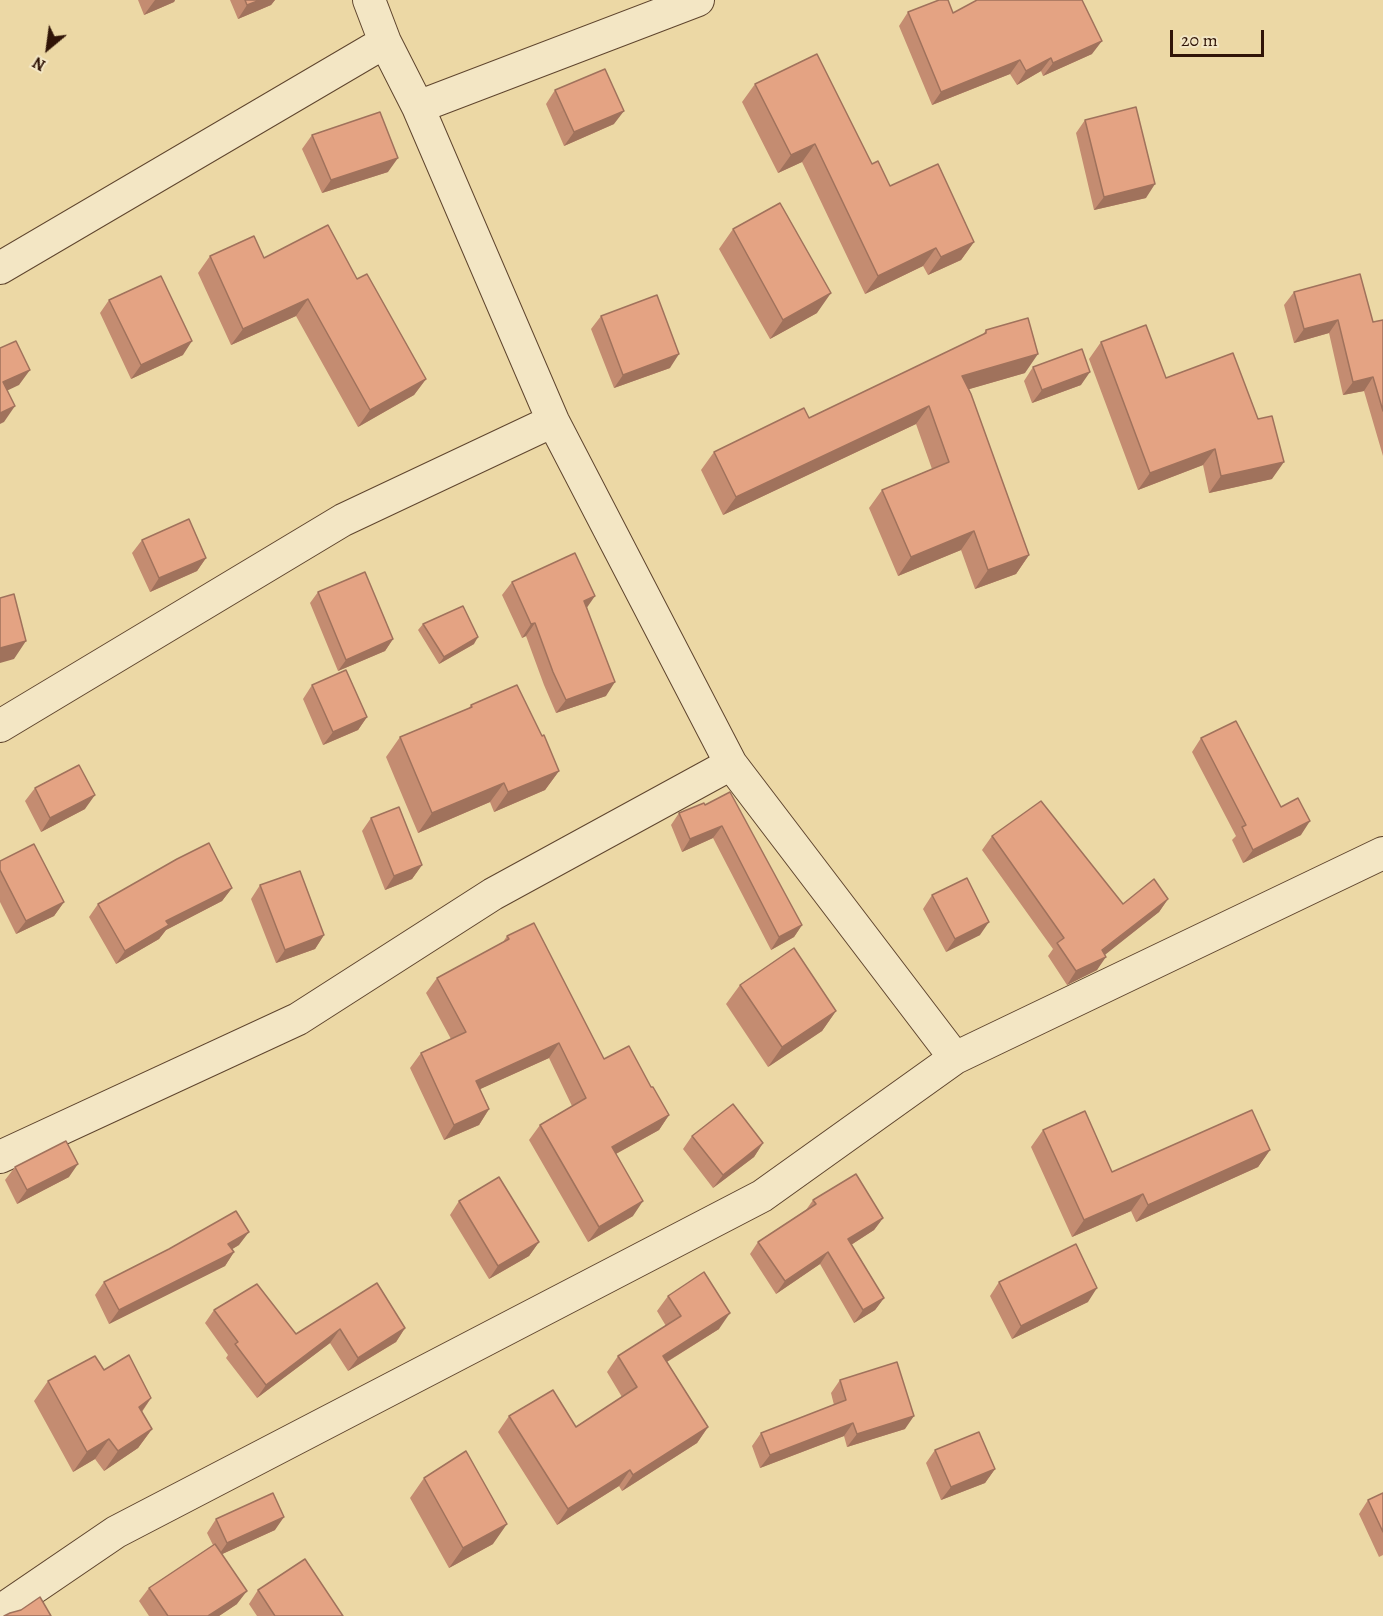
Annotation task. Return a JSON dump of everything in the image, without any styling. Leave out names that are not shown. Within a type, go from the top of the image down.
[{"type":"street","points":[[369,0],[385,42],[418,107],[553,421],[731,764],[955,1058]]},
{"type":"street","points":[[418,107],[698,0]]},
{"type":"street","points":[[0,268],[385,42]]},
{"type":"street","points":[[0,726],[344,520],[553,421]]},
{"type":"street","points":[[0,1157],[298,1019],[493,894],[731,764]]},
{"type":"street","points":[[0,1611],[116,1532],[762,1196],[955,1058],[1382,855]]},
{"type":"building","points":[[245,0],[260,0],[247,5]]},
{"type":"building","points":[[939,0],[948,0],[953,13],[977,0],[1082,0],[1102,41],[1053,63],[1051,58],[1026,71],[1020,60],[941,92],[908,12]]},
{"type":"building","points":[[817,54],[872,164],[878,161],[890,186],[938,164],[974,242],[941,257],[936,248],[878,276],[815,144],[791,155],[755,84]]},
{"type":"building","points":[[605,69],[624,111],[574,132],[555,90]]},
{"type":"building","points":[[1136,107],[1155,184],[1104,197],[1085,120]]},
{"type":"building","points":[[380,112],[398,158],[331,180],[312,135]]},
{"type":"building","points":[[780,203],[831,293],[783,320],[733,229]]},
{"type":"building","points":[[328,225],[357,279],[367,274],[426,379],[370,410],[308,299],[243,329],[210,256],[254,236],[264,258]]},
{"type":"building","points":[[1360,274],[1373,322],[1383,320],[1383,411],[1373,377],[1353,382],[1338,320],[1304,329],[1294,292]]},
{"type":"building","points":[[161,276],[192,341],[141,365],[109,300]]},
{"type":"building","points":[[657,295],[679,354],[623,375],[601,316]]},
{"type":"building","points":[[1028,318],[1038,354],[962,376],[971,394],[1029,555],[988,570],[974,531],[911,557],[882,490],[949,462],[929,406],[736,497],[714,452],[804,408],[809,418],[986,333],[986,330]]},
{"type":"building","points":[[1146,325],[1166,378],[1233,353],[1258,419],[1272,416],[1284,462],[1221,476],[1215,449],[1150,473],[1101,342]]},
{"type":"building","points":[[16,341],[30,370],[3,382],[15,406],[0,413],[0,348]]},
{"type":"building","points":[[1082,349],[1090,372],[1042,390],[1033,367]]},
{"type":"building","points":[[189,519],[206,558],[159,578],[142,540]]},
{"type":"building","points":[[575,553],[595,596],[584,601],[615,682],[566,700],[535,623],[531,624],[512,582]]},
{"type":"building","points":[[365,572],[393,639],[346,660],[318,592]]},
{"type":"building","points":[[14,594],[26,641],[0,648],[0,598]]},
{"type":"building","points":[[463,606],[478,637],[444,657],[423,624]]},
{"type":"building","points":[[346,670],[367,717],[333,732],[312,685]]},
{"type":"building","points":[[517,685],[542,736],[544,735],[559,771],[508,792],[504,783],[432,813],[400,737],[472,707],[471,705]]},
{"type":"building","points":[[1236,721],[1281,807],[1298,798],[1310,821],[1253,850],[1242,827],[1246,825],[1201,738]]},
{"type":"building","points":[[79,765],[95,795],[50,818],[35,788]]},
{"type":"building","points":[[730,792],[802,925],[779,937],[722,826],[690,839],[679,813],[704,803],[705,805]]},
{"type":"building","points":[[1041,801],[1123,904],[1154,879],[1168,899],[1102,950],[1106,957],[1076,971],[1057,943],[1064,938],[992,836]]},
{"type":"building","points":[[399,807],[422,865],[394,876],[371,818]]},
{"type":"building","points":[[209,843],[232,888],[166,921],[169,925],[125,951],[98,904]]},
{"type":"building","points":[[34,844],[64,902],[26,921],[0,870],[0,861]]},
{"type":"building","points":[[300,871],[324,935],[285,950],[260,885]]},
{"type":"building","points":[[967,878],[989,922],[955,939],[932,895]]},
{"type":"building","points":[[534,923],[604,1059],[629,1046],[669,1115],[612,1147],[643,1201],[599,1227],[540,1125],[586,1098],[559,1043],[476,1081],[489,1109],[454,1125],[421,1053],[466,1032],[437,978],[509,939],[507,936]]},
{"type":"building","points":[[794,948],[836,1011],[782,1047],[740,985]]},
{"type":"building","points":[[733,1104],[763,1143],[723,1175],[692,1136]]},
{"type":"building","points":[[1252,1110],[1270,1150],[1148,1205],[1143,1194],[1084,1220],[1043,1130],[1085,1111],[1112,1172]]},
{"type":"building","points":[[66,1141],[78,1164],[27,1190],[15,1167]]},
{"type":"building","points":[[856,1174],[883,1218],[848,1239],[884,1298],[863,1310],[828,1252],[785,1281],[758,1242],[816,1204],[813,1200]]},
{"type":"building","points":[[499,1177],[539,1242],[498,1266],[459,1201]]},
{"type":"building","points":[[236,1211],[249,1232],[228,1244],[234,1252],[119,1310],[104,1282]]},
{"type":"building","points":[[1076,1244],[1097,1288],[1021,1326],[999,1282]]},
{"type":"building","points":[[704,1272],[730,1313],[663,1356],[708,1427],[633,1475],[630,1470],[568,1509],[509,1416],[553,1390],[576,1427],[637,1387],[618,1356],[681,1316],[668,1296]]},
{"type":"building","points":[[377,1283],[405,1328],[358,1358],[340,1329],[266,1385],[235,1344],[238,1342],[214,1310],[257,1284],[296,1334]]},
{"type":"building","points":[[129,1355],[151,1398],[139,1407],[152,1429],[118,1451],[109,1439],[87,1452],[48,1381],[95,1356],[104,1370]]},
{"type":"building","points":[[897,1362],[914,1416],[857,1434],[853,1423],[770,1455],[761,1433],[846,1400],[840,1380]]},
{"type":"building","points":[[979,1432],[995,1469],[951,1487],[935,1450]]},
{"type":"building","points":[[466,1451],[507,1524],[463,1548],[424,1478]]},
{"type":"building","points":[[273,1493],[284,1517],[227,1543],[216,1519]]},
{"type":"building","points":[[1383,1493],[1383,1532],[1368,1500]]},
{"type":"building","points":[[215,1544],[247,1591],[208,1616],[168,1616],[149,1588]]},
{"type":"building","points":[[305,1559],[343,1616],[275,1616],[258,1590]]},
{"type":"building","points":[[40,1597],[51,1616],[4,1616],[21,1610]]}]
